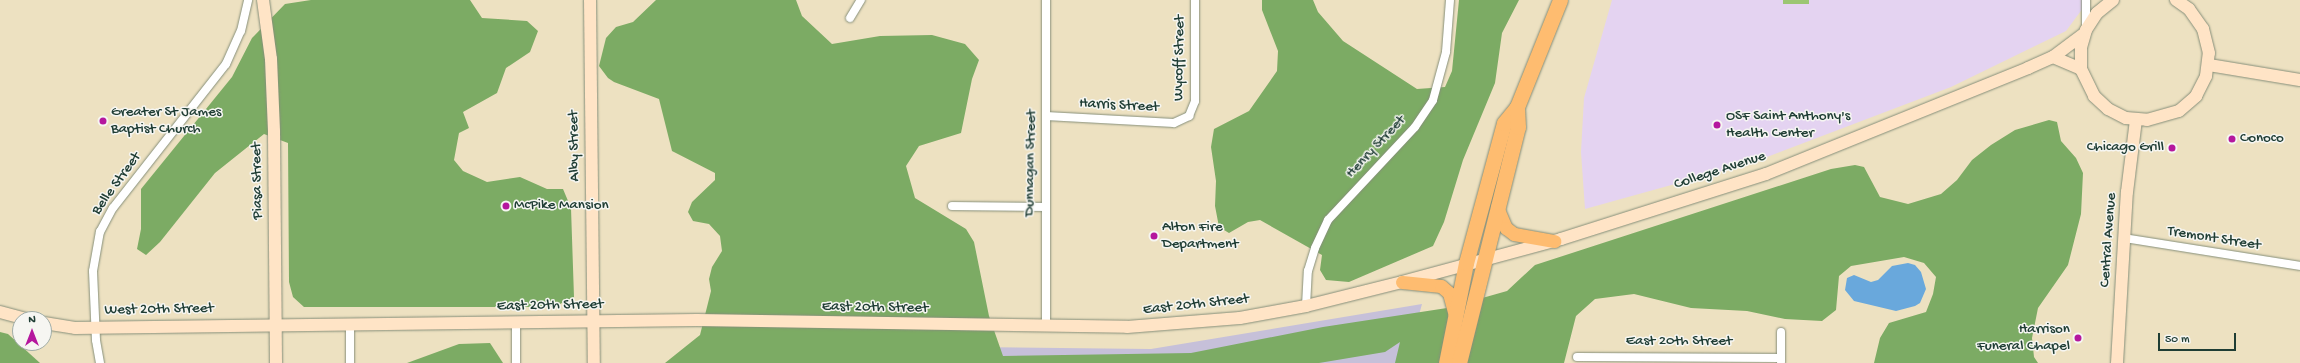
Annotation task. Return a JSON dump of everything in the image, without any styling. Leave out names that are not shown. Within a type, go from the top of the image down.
[{"type":"highway","points":[[1446,363],[1466,264],[1504,123],[1517,107],[1560,0]]},
{"type":"highway","points":[[1459,363],[1483,259],[1518,126],[1517,107]]},
{"type":"main road","points":[[1497,207],[1506,228],[1514,234],[1554,241]]},
{"type":"main road","points":[[1402,282],[1441,286],[1449,293],[1455,315]]},
{"type":"street","name":"Belle Street","points":[[100,363],[96,327],[94,258],[106,220],[226,64],[241,31],[248,0]]},
{"type":"street","name":"Piasa Street","points":[[263,0],[271,59],[274,132],[276,363]]},
{"type":"street","name":"Alby Street","points":[[590,0],[594,363]]},
{"type":"street","points":[[850,18],[861,0]]},
{"type":"street","name":"Dunnagan Street","points":[[1046,0],[1044,207],[1046,326]]},
{"type":"street","name":"Wycoff Street","points":[[1189,116],[1195,101],[1195,0]]},
{"type":"street","name":"Henry Street","points":[[1306,306],[1308,271],[1314,248],[1328,220],[1415,127],[1433,100],[1446,52],[1450,0]]},
{"type":"street","points":[[2086,0],[2085,32],[2080,55],[2082,69],[2088,88],[2101,103],[2117,114],[2136,120],[2158,119],[2179,111],[2196,96],[2209,65],[2209,53],[2203,29],[2189,9],[2176,0]]},
{"type":"street","points":[[2085,32],[2097,13],[2113,0]]},
{"type":"street","name":"College Avenue","points":[[1466,264],[1554,241],[1766,174],[2053,57],[2085,32]]},
{"type":"street","points":[[2053,57],[2082,69]]},
{"type":"street","points":[[2209,65],[2300,80]]},
{"type":"street","name":"Harris Street","points":[[1046,116],[1174,123],[1189,116]]},
{"type":"street","name":"Central Avenue","points":[[2117,363],[2124,238],[2136,120]]},
{"type":"street","points":[[952,206],[1044,207]]},
{"type":"street","name":"Tremont Street","points":[[2124,238],[2300,266]]},
{"type":"street","name":"East 20th Street","points":[[276,325],[594,320],[1046,326],[1166,326],[1240,318],[1306,306],[1466,264]]},
{"type":"street","points":[[0,312],[12,315]]},
{"type":"street","points":[[516,322],[516,363]]},
{"type":"street","name":"West 20th Street","points":[[52,324],[75,328],[276,325]]},
{"type":"street","points":[[350,324],[350,363]]},
{"type":"street","points":[[1781,332],[1781,361]]},
{"type":"street","name":"East 20th Street","points":[[1577,357],[1642,361],[1781,361]]},
{"type":"shaded area","name":"OSF Saint Anthony's Health Center","points":[[1612,0],[2089,0],[2066,31],[1951,87],[1754,162],[1585,209],[1581,152],[1584,98]]},
{"type":"shaded area","points":[[1422,304],[1406,363],[771,363],[771,345],[1151,349]]},
{"type":"green space","points":[[311,0],[470,0],[482,18],[527,21],[538,31],[530,52],[506,68],[497,93],[463,112],[469,128],[459,133],[454,160],[463,171],[487,182],[520,177],[547,189],[563,189],[571,208],[574,297],[554,307],[304,307],[293,297],[289,282],[288,143],[264,134],[215,173],[160,242],[146,255],[137,249],[141,229],[141,189],[232,77],[252,38],[285,4]]},
{"type":"green space","points":[[656,0],[796,0],[802,16],[832,44],[880,36],[932,35],[965,44],[979,60],[972,79],[961,133],[919,146],[906,166],[915,198],[966,229],[974,242],[989,316],[1003,356],[1191,353],[1323,327],[1447,308],[1507,291],[1535,265],[1831,169],[1855,165],[1864,167],[1880,197],[1908,204],[1941,194],[1957,180],[1972,160],[1991,145],[2015,130],[2049,120],[2057,122],[2061,141],[2076,158],[2083,173],[2081,214],[2068,265],[2038,308],[2032,338],[2034,357],[2038,363],[1874,363],[1880,338],[1889,323],[1926,312],[1933,294],[1936,277],[1924,263],[1904,257],[1851,266],[1839,276],[1836,310],[1822,321],[1785,319],[1747,311],[1691,308],[1634,294],[1595,299],[1576,316],[1564,363],[1395,363],[1400,342],[1385,352],[1319,363],[665,363],[700,335],[711,291],[709,279],[712,267],[722,251],[720,236],[709,224],[693,221],[688,212],[692,202],[715,180],[715,173],[672,151],[659,99],[614,82],[608,78],[599,66],[606,38],[616,27],[633,22]]},
{"type":"green space","points":[[1262,0],[1313,0],[1318,12],[1343,41],[1417,89],[1445,87],[1452,71],[1459,0],[1519,0],[1502,33],[1495,83],[1463,160],[1444,222],[1433,246],[1349,282],[1326,280],[1320,270],[1322,255],[1260,220],[1248,222],[1229,233],[1219,227],[1215,206],[1216,181],[1211,147],[1214,129],[1249,111],[1277,71],[1278,51],[1262,10]]},
{"type":"green space","points":[[1783,0],[1809,0],[1809,4],[1783,4]]},
{"type":"green space","points":[[0,332],[8,334],[12,338],[12,351],[27,351],[40,363],[0,363]]},
{"type":"green space","points":[[490,343],[503,363],[407,363],[459,344]]},
{"type":"water","points":[[1908,263],[1915,265],[1921,272],[1926,289],[1920,303],[1915,306],[1896,311],[1854,301],[1845,290],[1847,278],[1854,275],[1871,282],[1878,280],[1892,266]]},
{"type":"place","name":"Greater St James Baptist Church","points":[[103,121]]},
{"type":"place","name":"OSF Saint Anthony's Health Center","points":[[1717,125]]},
{"type":"place","name":"Conoco","points":[[2232,139]]},
{"type":"place","name":"Chicago Grill","points":[[2172,148]]},
{"type":"place","name":"McPike Mansion","points":[[506,206]]},
{"type":"place","name":"Alton Fire Department","points":[[1154,236]]},
{"type":"place","name":"Harrison Funeral Chapel","points":[[2078,338]]}]
